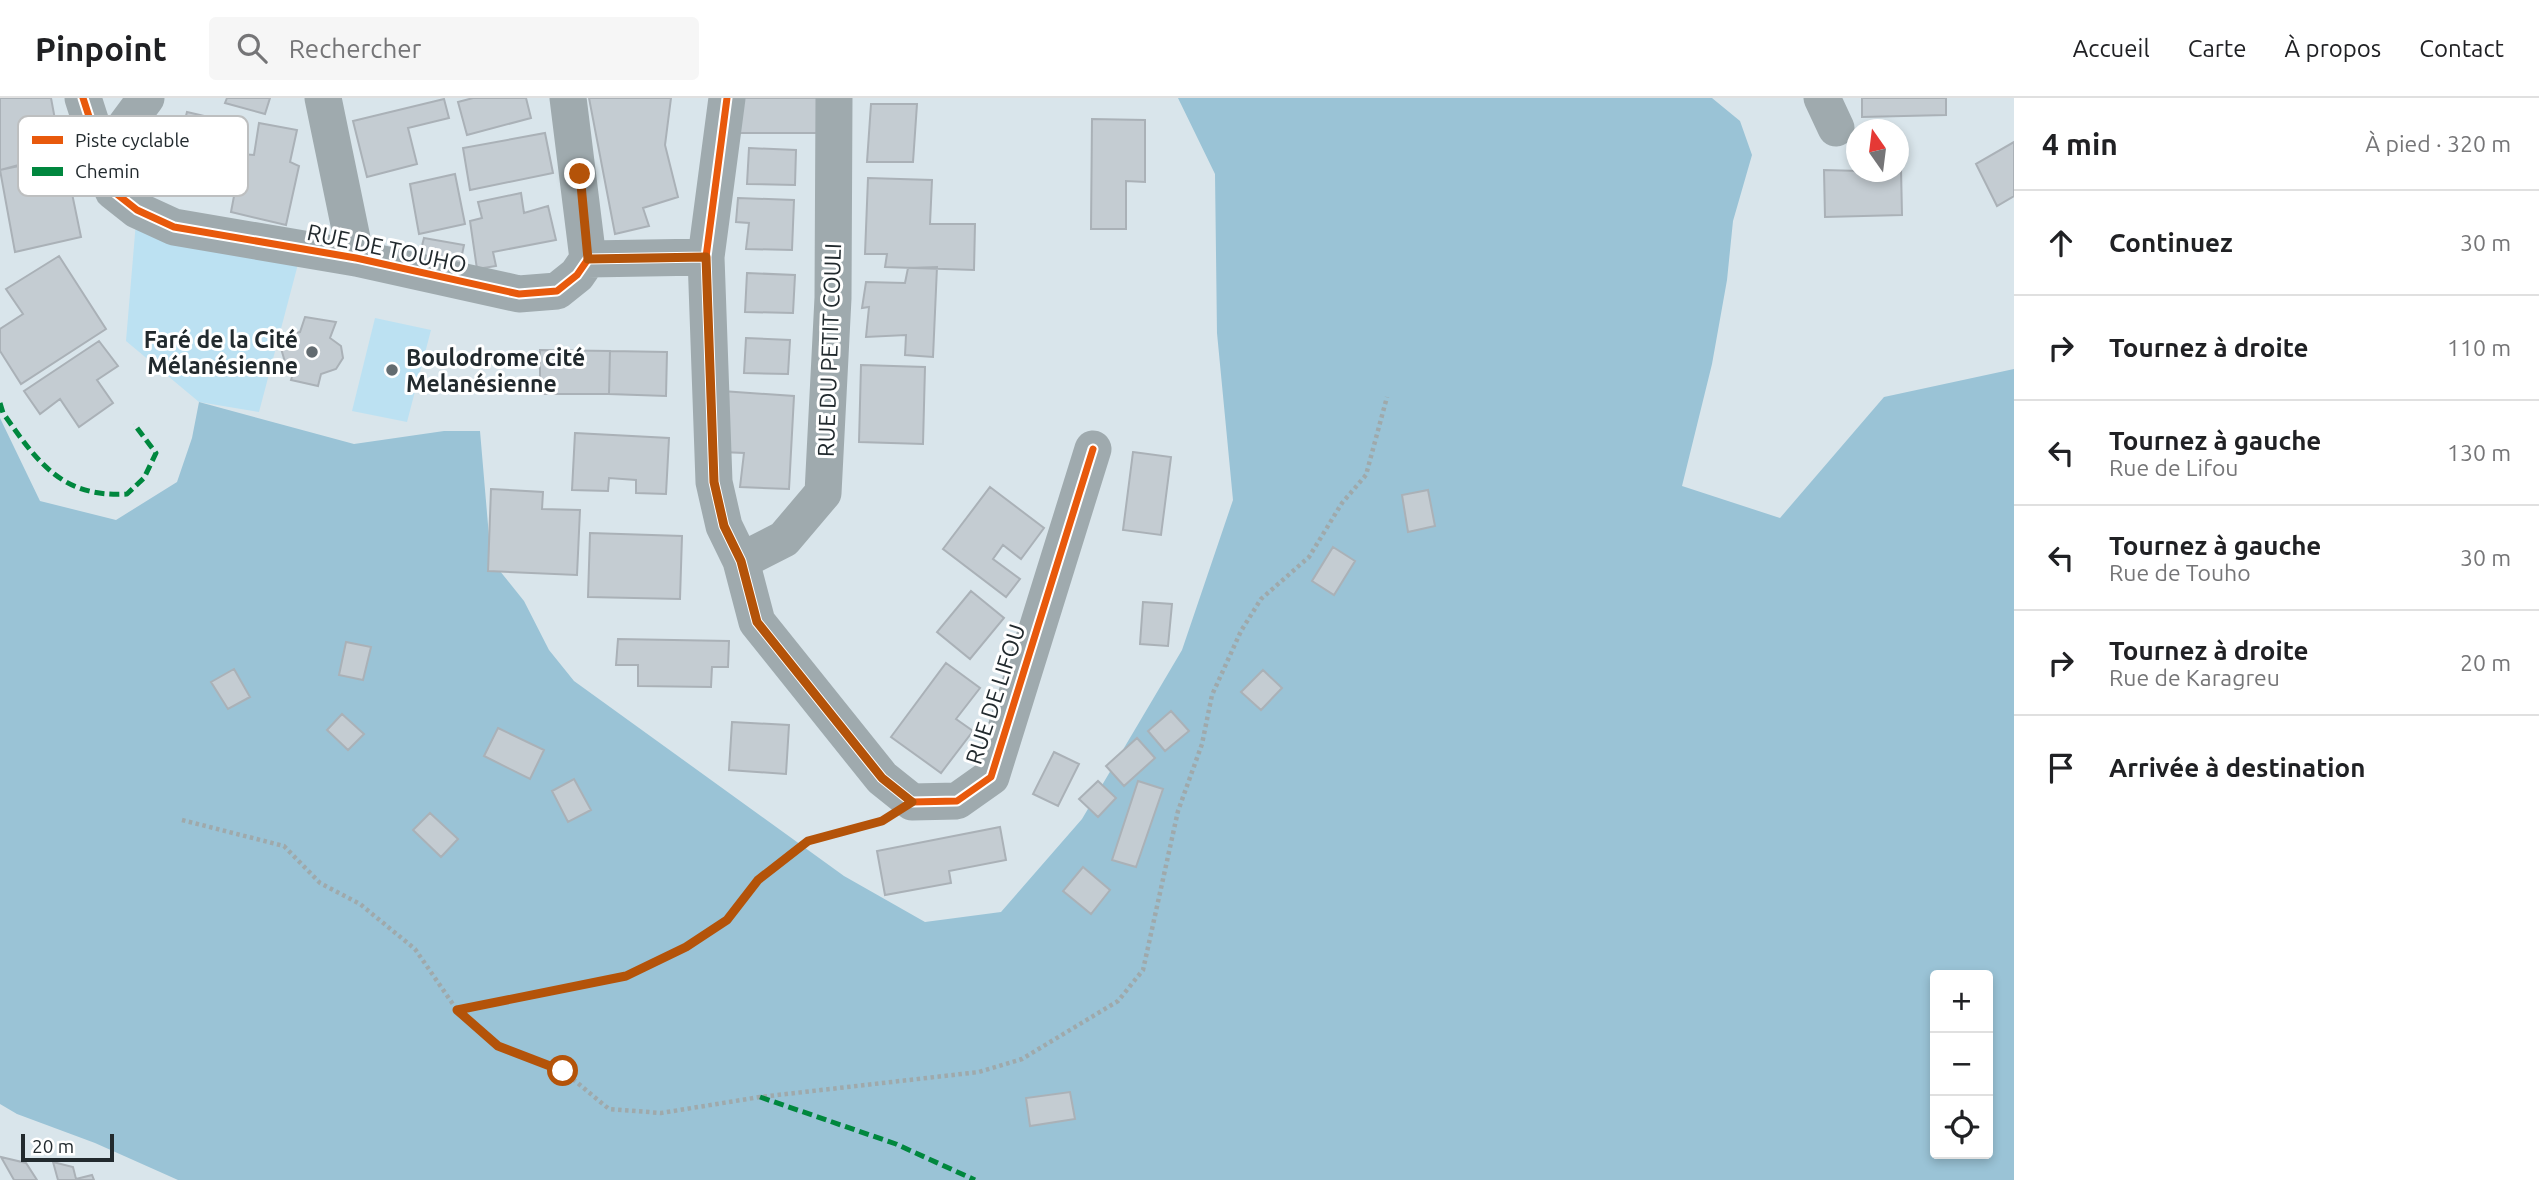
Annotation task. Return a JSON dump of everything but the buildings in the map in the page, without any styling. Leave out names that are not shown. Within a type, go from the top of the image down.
[{"type":"street","name":"RUE DE TOUHO","points":[[83,98],[89,116]]},
{"type":"street","points":[[133,116],[146,98]]},
{"type":"street","points":[[323,98],[356,258]]},
{"type":"street","points":[[568,98],[588,259],[706,257]]},
{"type":"street","points":[[727,98],[706,257],[714,482],[724,526],[741,561],[757,622],[882,778],[912,802]]},
{"type":"street","name":"RUE DU PETIT COULI","points":[[741,561],[784,539],[822,493],[833,298],[834,98]]},
{"type":"street","name":"RUE DE TOUHO","points":[[119,196],[137,210],[174,227],[356,258],[519,294],[557,291],[577,275],[588,259]]},
{"type":"street","name":"RUE DE LIFOU","points":[[912,802],[957,801],[991,778],[1093,449]]},
{"type":"path","points":[[182,820],[284,846],[320,883],[360,904],[415,949],[457,1010],[498,1046],[563,1071],[609,1109],[661,1112],[761,1097],[979,1072],[1022,1059],[1118,1001],[1143,970],[1178,811],[1202,744],[1212,695],[1241,631],[1261,599],[1309,557],[1342,503],[1366,475],[1387,397]]},
{"type":"path","points":[[457,1010],[626,976],[686,947],[727,920],[758,880],[808,841],[882,821],[912,802]]},
{"type":"shaded area","points":[[1178,98],[1712,98],[1740,121],[1752,155],[1733,221],[1727,280],[1712,364],[1682,486],[1780,518],[1884,397],[2014,369],[2014,1180],[178,1180],[95,1143],[17,1114],[0,1104],[0,418],[40,501],[116,520],[177,482],[192,438],[199,402],[354,444],[444,431],[480,431],[491,560],[524,601],[549,650],[574,681],[844,876],[925,922],[1001,912],[1082,819],[1182,650],[1233,500],[1217,333],[1215,174]]},
{"type":"shaded area","points":[[137,210],[302,249],[259,412],[199,402],[126,341]]},
{"type":"shaded area","name":"Boulodrome cité Melanésienne","points":[[375,318],[431,330],[407,422],[352,411]]},
{"type":"marked path","points":[[0,403],[3,413],[27,446],[53,473],[68,483],[104,494],[127,494],[144,478],[156,453],[134,424]]},
{"type":"marked path","points":[[760,1097],[896,1144],[975,1180]]},
{"type":"cycle path","points":[[83,98],[89,116]]},
{"type":"cycle path","points":[[727,98],[706,257],[714,482],[724,526],[741,561],[757,622],[882,778],[912,802],[957,801],[991,777],[1093,449]]},
{"type":"cycle path","points":[[119,196],[137,210],[174,227],[356,258],[519,294],[557,291],[577,275],[588,259],[706,257]]},
{"type":"place","name":"Faré de la Cité Mélanésienne","points":[[312,352]]},
{"type":"place","name":"Boulodrome cité Melanésienne","points":[[392,370]]},
{"type":"route","points":[[563,1071],[498,1046],[457,1010],[626,976],[686,947],[727,920],[758,880],[808,841],[882,821],[912,802],[882,778],[757,622],[741,561],[724,526],[714,482],[706,257],[588,259],[580,174]]}]
